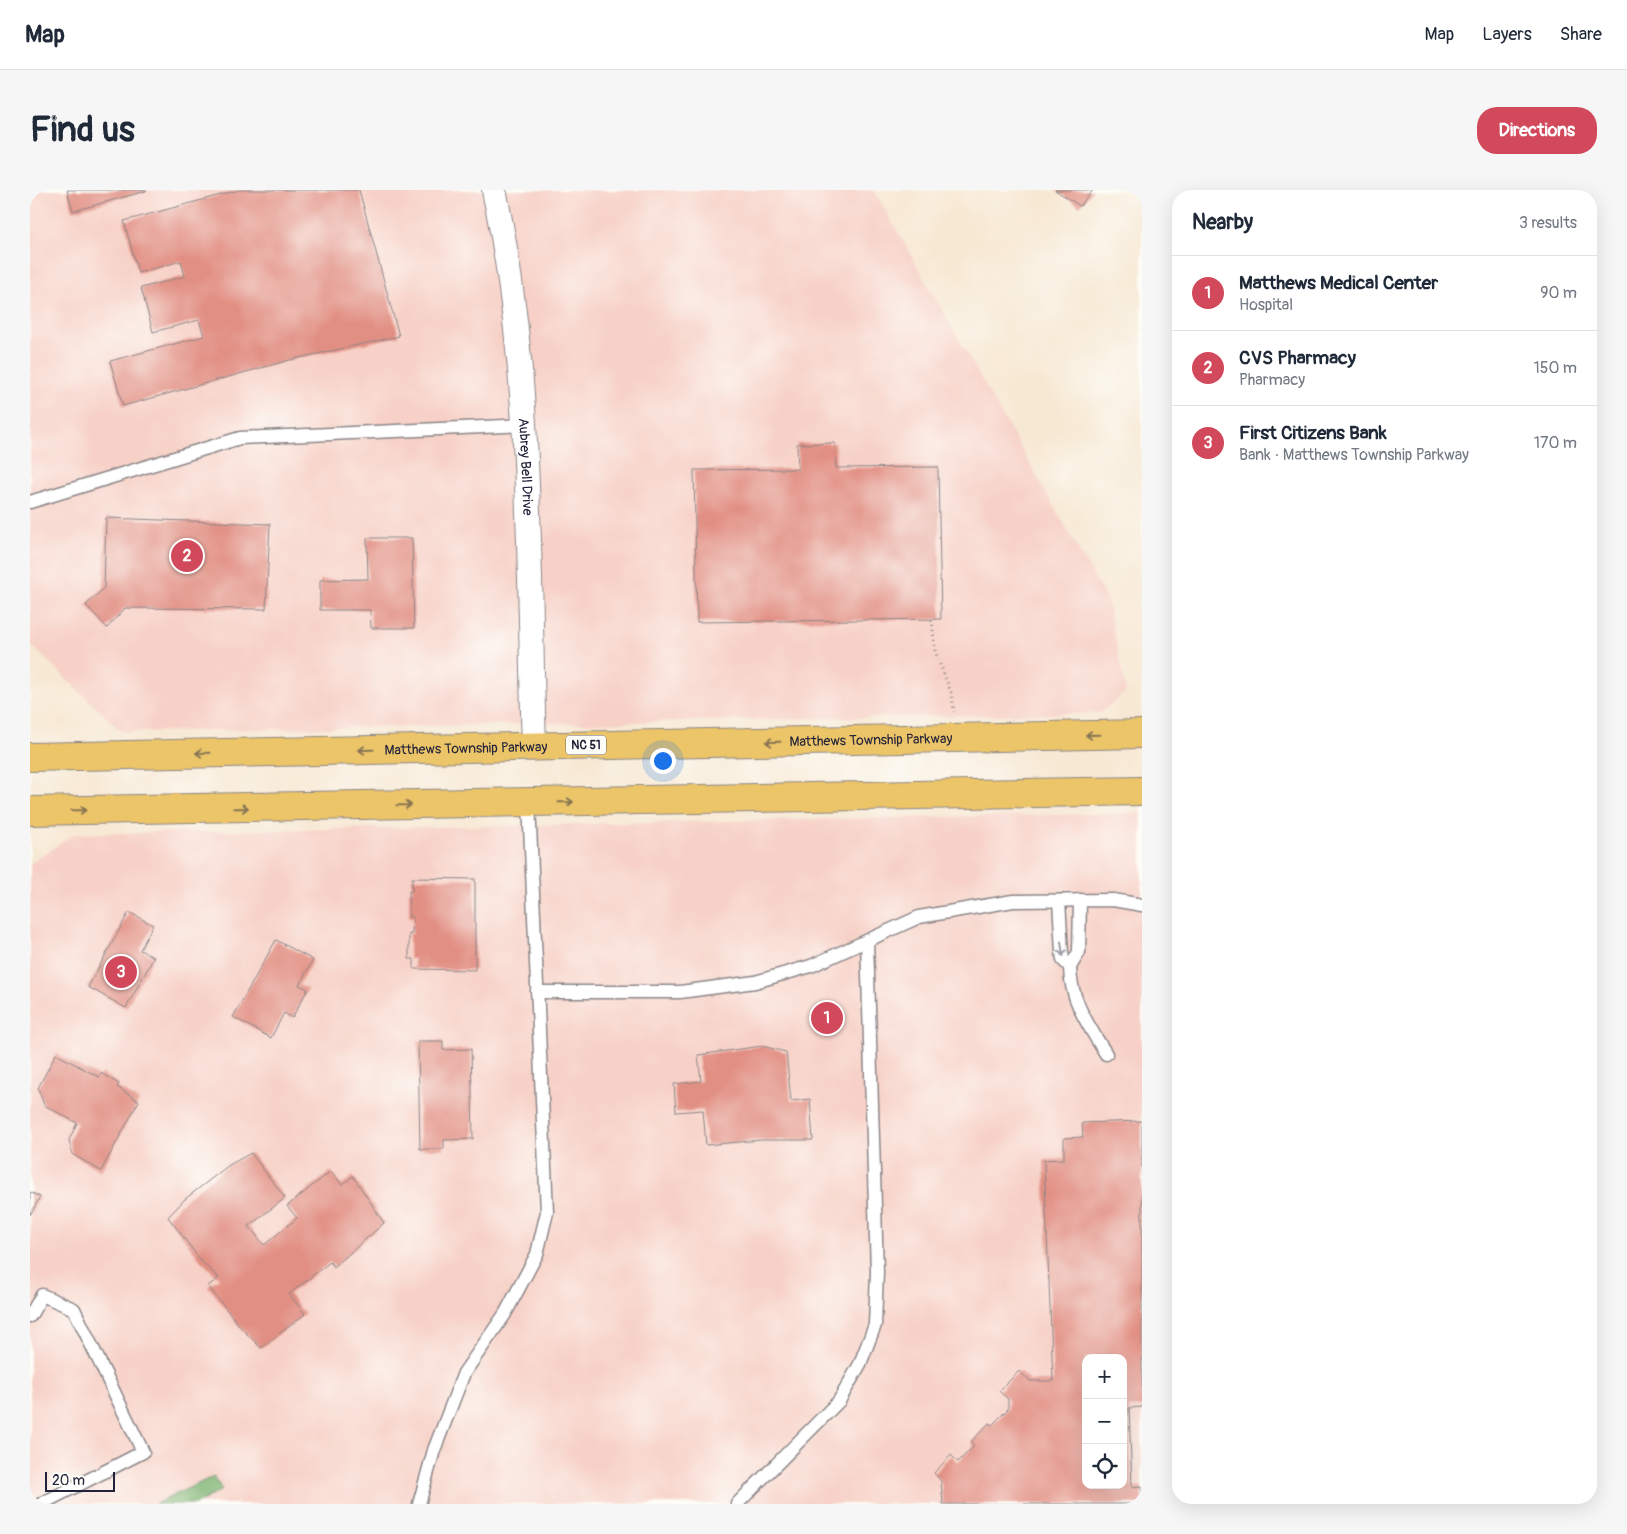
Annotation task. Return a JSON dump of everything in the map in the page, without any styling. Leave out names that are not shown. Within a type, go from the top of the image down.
[{"type":"main road","name":"Matthews Township Parkway","points":[[30,757],[1142,734]]},
{"type":"main road","points":[[30,811],[1142,791]]},
{"type":"street","name":"Aubrey Bell Drive","points":[[494,190],[503,236],[524,398],[534,746]]},
{"type":"lane","points":[[30,502],[240,438],[524,425]]},
{"type":"lane","points":[[420,1504],[434,1450],[464,1373],[505,1314],[537,1254],[547,1212],[529,803]]},
{"type":"lane","points":[[1080,900],[1079,952],[1070,967],[1070,984],[1078,1006],[1106,1054]]},
{"type":"lane","points":[[537,992],[680,992],[755,982],[812,966],[919,917],[1014,901],[1113,900],[1142,905]]},
{"type":"lane","points":[[1059,901],[1062,952],[1064,960],[1070,967]]},
{"type":"lane","points":[[737,1504],[839,1401],[860,1364],[875,1325],[877,1272],[866,941]]},
{"type":"lane","points":[[30,1316],[42,1295],[74,1309],[143,1452],[41,1504]]},
{"type":"path","points":[[932,620],[935,651],[952,695],[954,713]]},
{"type":"shaded area","points":[[30,190],[874,190],[1107,600],[1126,691],[1100,713],[122,732],[30,644]]},
{"type":"shaded area","points":[[1142,813],[1142,1504],[30,1504],[30,864],[74,834]]},
{"type":"green space","points":[[214,1476],[222,1490],[196,1504],[155,1504]]},
{"type":"building","points":[[67,190],[146,190],[146,191],[73,211]]},
{"type":"building","points":[[239,190],[359,190],[399,336],[290,360],[123,406],[110,361],[204,336],[199,320],[153,332],[141,288],[185,276],[181,261],[138,273],[124,221]]},
{"type":"building","points":[[1055,190],[1093,190],[1080,206]]},
{"type":"building","points":[[835,443],[836,468],[938,467],[941,619],[697,622],[694,470],[798,469],[797,444]]},
{"type":"building","points":[[106,518],[270,524],[266,609],[125,608],[107,628],[86,605],[104,588]]},
{"type":"building","points":[[367,538],[412,538],[414,628],[371,628],[370,610],[320,610],[320,580],[368,579]]},
{"type":"building","points":[[412,878],[475,879],[475,970],[414,969],[414,959],[409,959],[409,934],[412,934],[413,917],[409,917],[409,891],[412,891]]},
{"type":"building","points":[[129,912],[153,925],[140,950],[154,957],[126,1008],[88,987]]},
{"type":"building","points":[[276,940],[313,960],[299,985],[308,989],[292,1018],[284,1013],[271,1038],[233,1017]]},
{"type":"building","points":[[418,1041],[443,1041],[443,1050],[471,1049],[473,1139],[444,1140],[444,1149],[420,1149]]},
{"type":"building","points":[[762,1046],[786,1052],[791,1101],[810,1099],[813,1140],[761,1140],[706,1145],[703,1110],[676,1112],[674,1084],[701,1081],[698,1055]]},
{"type":"building","points":[[56,1054],[99,1077],[101,1073],[119,1084],[117,1087],[139,1101],[101,1171],[72,1154],[69,1140],[77,1123],[44,1105],[38,1088]]},
{"type":"building","points":[[1142,1121],[1142,1407],[1129,1408],[1132,1487],[1142,1486],[1142,1504],[943,1504],[941,1481],[934,1473],[951,1455],[958,1462],[974,1446],[971,1442],[989,1423],[992,1425],[1008,1409],[1008,1399],[999,1391],[1019,1371],[1030,1381],[1053,1381],[1044,1160],[1064,1159],[1064,1138],[1083,1137],[1082,1123]]},
{"type":"building","points":[[251,1153],[285,1198],[249,1226],[264,1245],[297,1218],[287,1206],[331,1171],[342,1185],[353,1176],[384,1223],[334,1267],[330,1262],[289,1294],[305,1314],[261,1348],[242,1329],[208,1286],[219,1278],[201,1261],[168,1217],[185,1199],[229,1165]]},
{"type":"building","points":[[30,1192],[40,1197],[30,1215]]},
{"type":"place","name":"CVS Pharmacy","points":[[187,556]]},
{"type":"place","name":"First Citizens Bank","points":[[121,972]]},
{"type":"place","name":"Matthews Medical Center","points":[[827,1018]]}]
